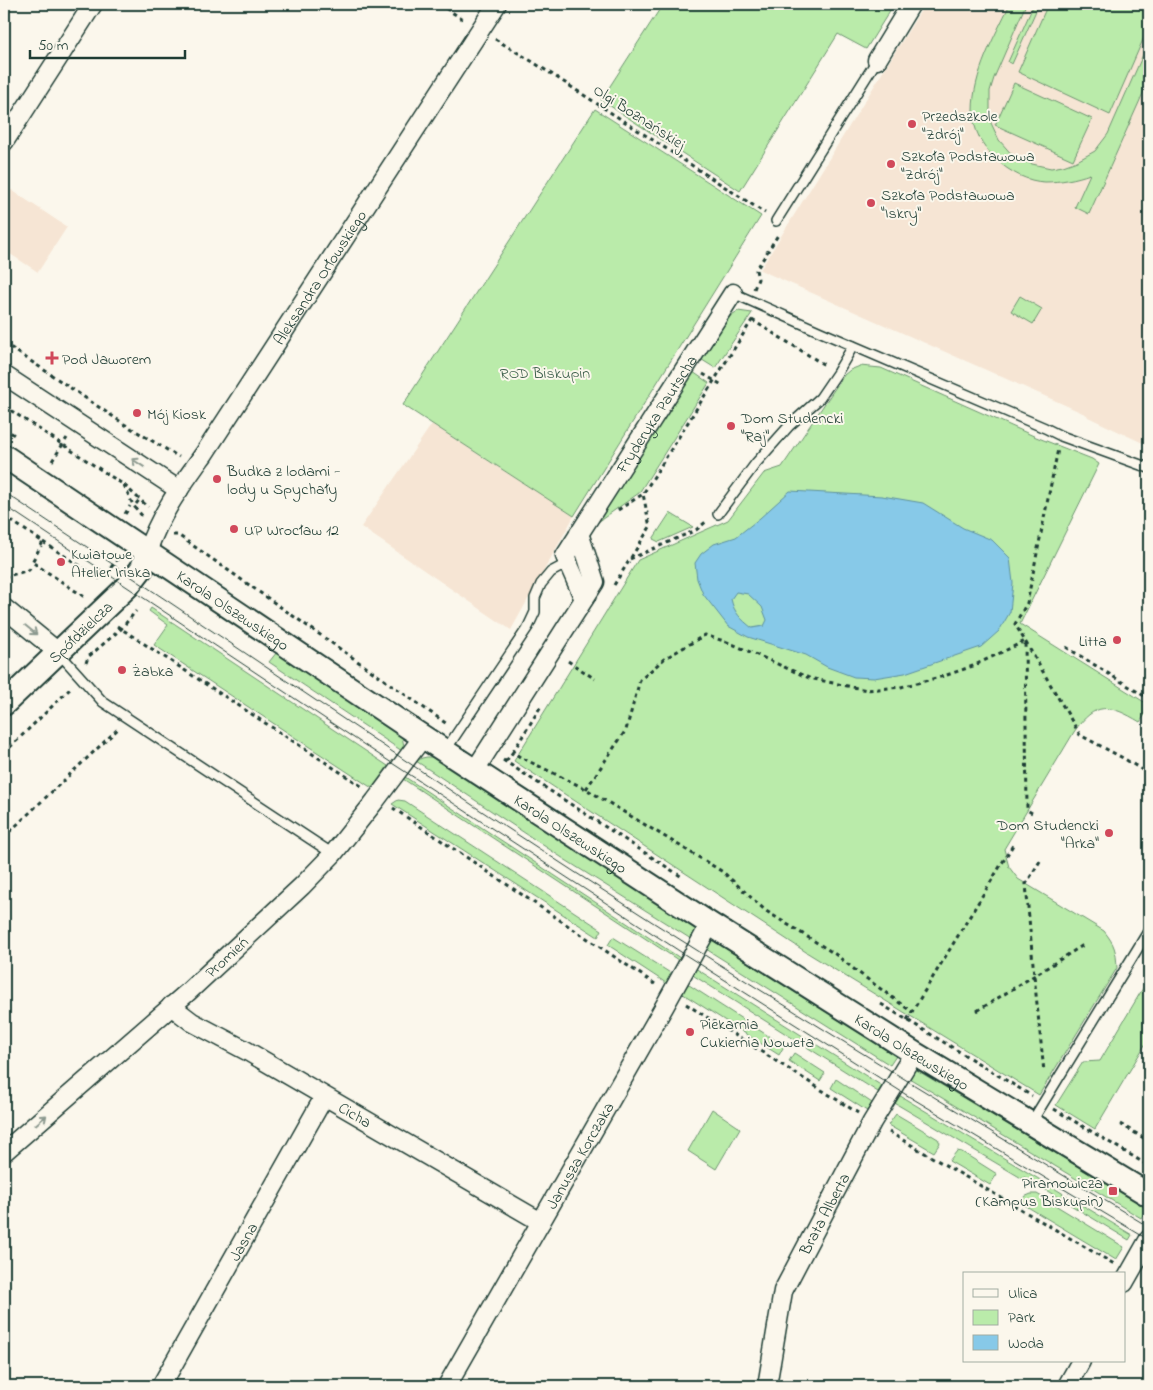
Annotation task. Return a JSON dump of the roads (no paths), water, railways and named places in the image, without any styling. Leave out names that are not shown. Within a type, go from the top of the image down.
[{"type":"street","points":[[4,142],[93,4]]},
{"type":"street","name":"Aleksandra Orłowskiego","points":[[147,552],[156,526],[165,510],[497,4]]},
{"type":"street","points":[[876,60],[911,4]]},
{"type":"street","name":"Fryderyka Pautscha","points":[[568,563],[565,556],[579,532],[733,293]]},
{"type":"street","points":[[4,375],[179,490]]},
{"type":"street","name":"Karola Olszewskiego","points":[[4,456],[423,737],[710,924],[914,1053],[1149,1195]]},
{"type":"street","points":[[475,770],[594,582],[579,532]]},
{"type":"street","name":"Spółdzielcza","points":[[4,704],[135,578],[142,568],[147,552]]},
{"type":"street","points":[[568,563],[584,598]]},
{"type":"street","points":[[4,608],[58,652]]},
{"type":"street","name":"Promień","points":[[4,1152],[171,1006],[302,886],[333,854],[375,802],[423,737]]},
{"type":"street","name":"Janusza Korczaka","points":[[447,1386],[710,924]]},
{"type":"street","name":"Cicha","points":[[171,1006],[192,1022],[247,1051],[541,1222]]},
{"type":"street","name":"Brata Alberta","points":[[767,1386],[783,1291],[872,1122],[914,1053]]},
{"type":"street","name":"Jasna","points":[[161,1386],[324,1097]]},
{"type":"street","points":[[1127,1278],[1149,1239]]},
{"type":"street","points":[[1067,1386],[1080,1362]]},
{"type":"lane","points":[[776,221],[876,60]]},
{"type":"lane","points":[[733,293],[1061,436],[1149,468]]},
{"type":"lane","points":[[718,514],[756,463],[789,426],[820,398],[852,346]]},
{"type":"lane","points":[[445,751],[528,627],[534,612],[535,598],[541,584],[551,572],[568,563]]},
{"type":"lane","points":[[58,652],[103,702],[333,854]]},
{"type":"lane","points":[[1031,1123],[1149,930]]},
{"type":"water","points":[[790,491],[882,496],[923,503],[963,528],[992,540],[1010,558],[1013,583],[1010,612],[999,631],[981,647],[905,673],[874,678],[854,677],[827,667],[806,655],[748,637],[728,626],[703,594],[697,579],[695,563],[701,554],[714,544],[736,537]],"holes":[[[736,592],[748,594],[762,607],[767,620],[764,626],[752,628],[736,612],[731,599]]]},
{"type":"tram line","points":[[4,492],[490,817],[654,923],[838,1039],[1149,1227]]},
{"type":"tram line","points":[[4,505],[372,750],[684,954],[905,1094],[1149,1240]]},
{"type":"place","name":"Przedszkole \"Zdrój\"","points":[[912,124]]},
{"type":"place","name":"Szkoła Podstawowa \"Zdrój\"","points":[[891,164]]},
{"type":"place","name":"Szkoła Podstawowa \"Iskry\"","points":[[871,203]]},
{"type":"place","name":"Pod Jaworem","points":[[52,358]]},
{"type":"place","name":"Mój Kiosk","points":[[137,413]]},
{"type":"place","name":"Dom Studencki \"Raj\"","points":[[731,426]]},
{"type":"place","name":"Budka z lodami - lody u Spychały","points":[[217,479]]},
{"type":"place","name":"UP Wrocław 12","points":[[234,529]]},
{"type":"place","name":"Kwiatowe Atelier Iriska","points":[[61,562]]},
{"type":"place","name":"Litta","points":[[1117,640]]},
{"type":"place","name":"Żabka","points":[[122,670]]},
{"type":"place","name":"Dom Studencki \"Arka\"","points":[[1109,833]]},
{"type":"place","name":"Piekarnia Cukiernia Noweta","points":[[690,1032]]},
{"type":"place","name":"Piramowicza (Kampus Biskupin)","points":[[1113,1191]]},
{"type":"park label","name":"ROD Biskupin","points":[[545,372]]}]
